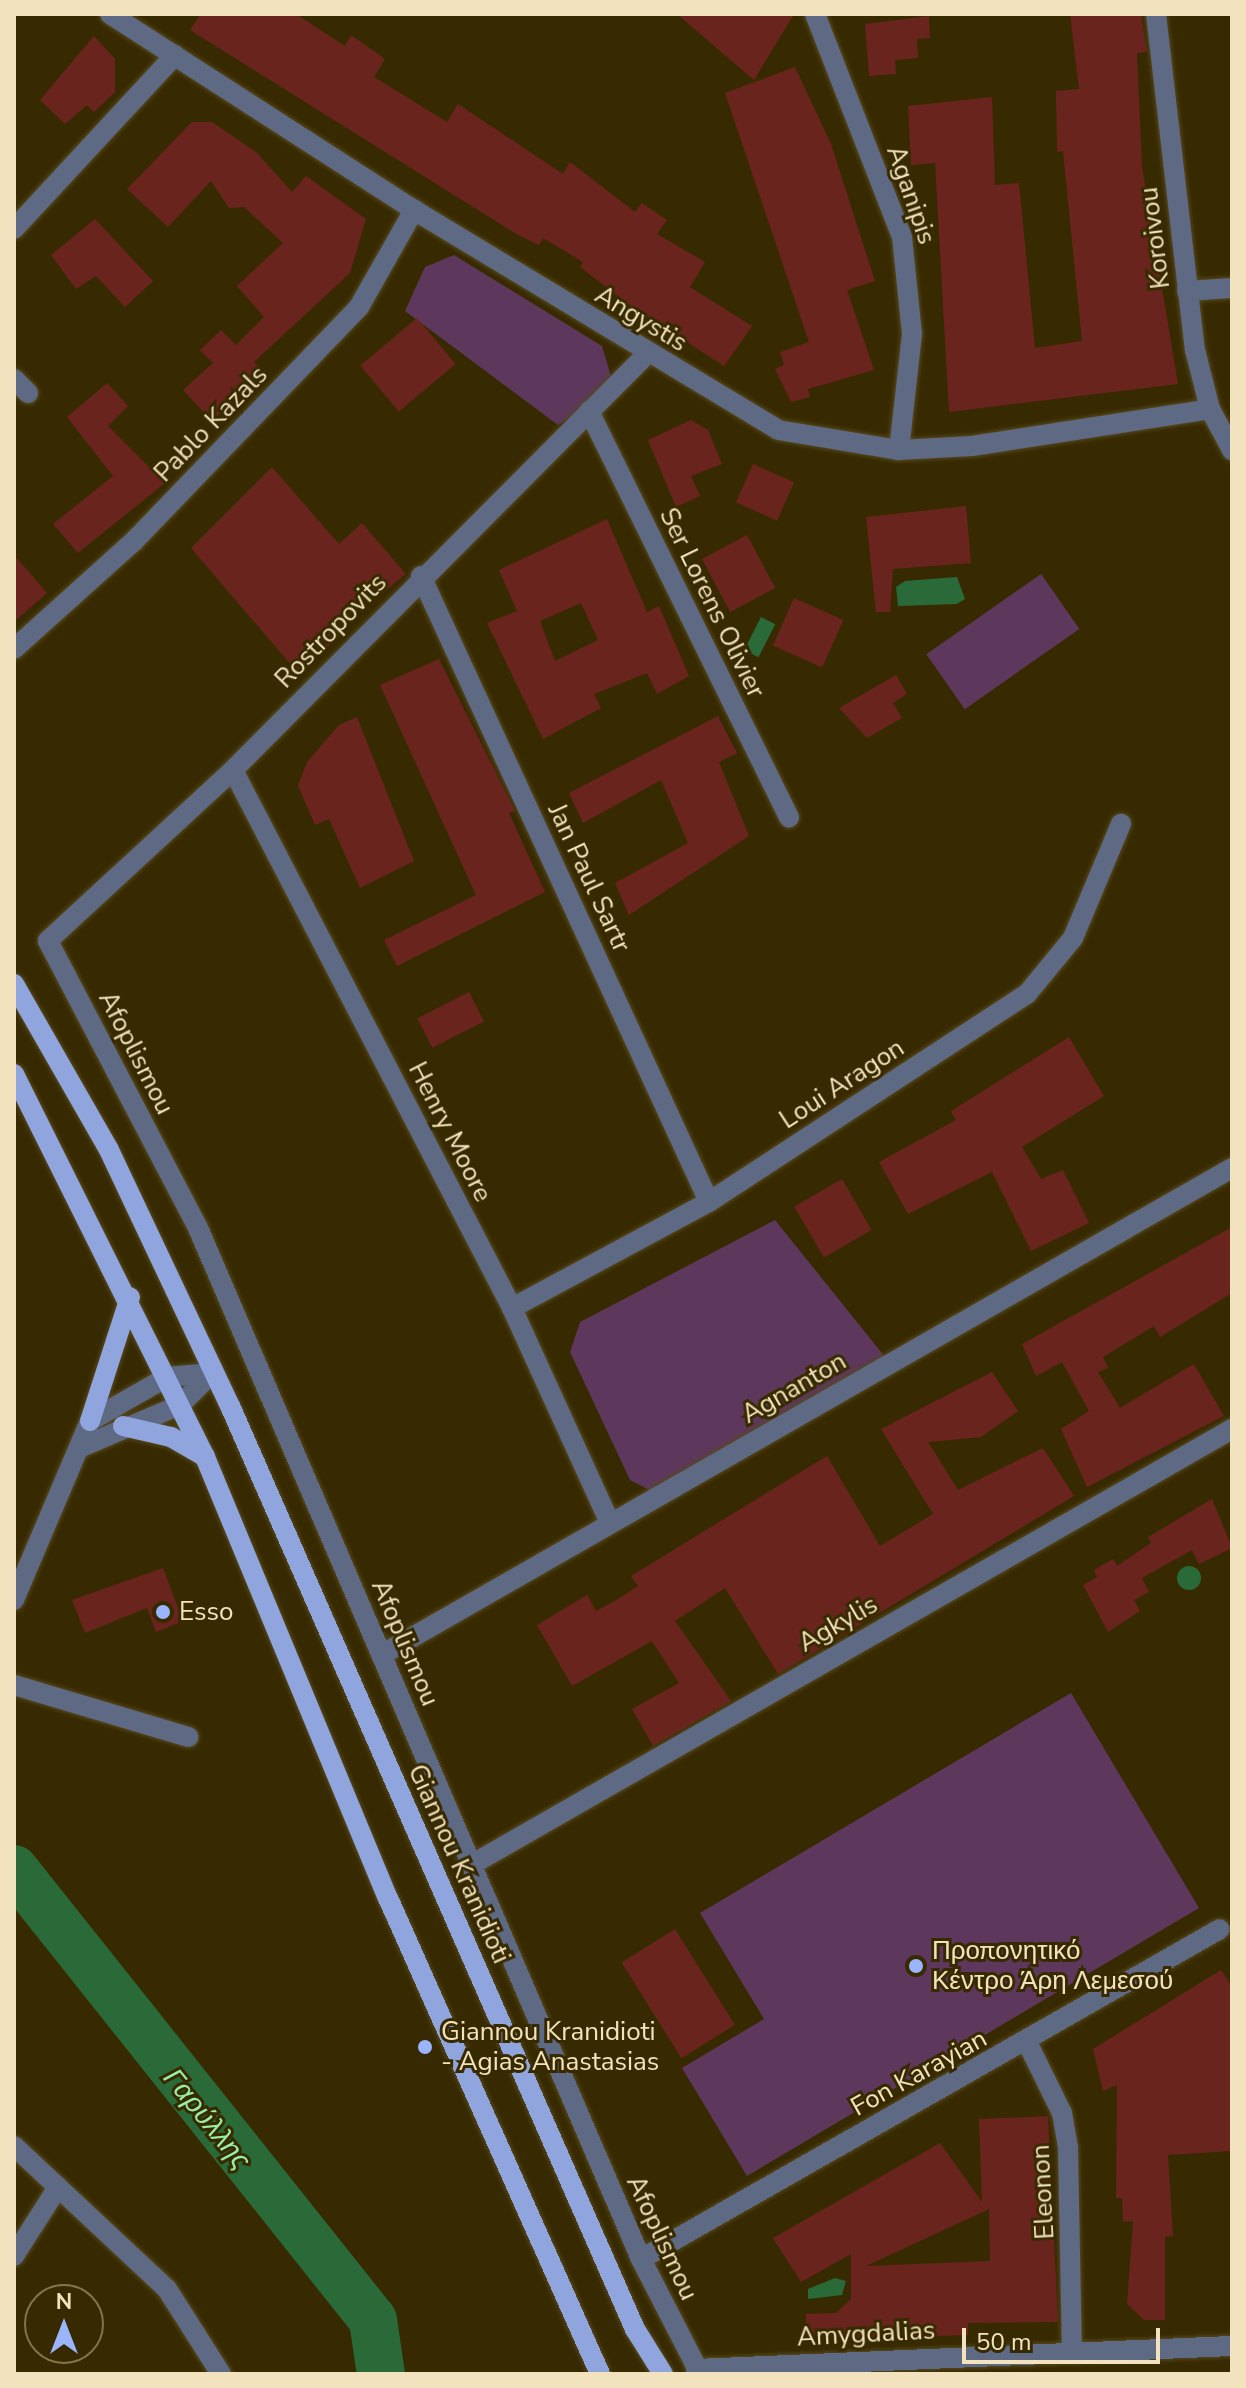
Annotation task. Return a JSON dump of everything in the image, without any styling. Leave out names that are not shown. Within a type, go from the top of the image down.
[{"type":"main road","name":"Giannou Kranidioti","points":[[14,984],[109,1150],[212,1373],[635,2329],[663,2374]]},
{"type":"main road","points":[[14,1074],[130,1297],[205,1457],[388,1898],[600,2374]]},
{"type":"main road","points":[[90,1421],[130,1297]]},
{"type":"main road","points":[[123,1426],[171,1437],[205,1457]]},
{"type":"street","name":"Angystis","points":[[110,14],[414,210],[647,354],[778,430],[899,450],[972,446],[1210,409]]},
{"type":"street","name":"Aganipis","points":[[815,14],[902,237],[912,334],[899,450]]},
{"type":"street","name":"Koroivou","points":[[1156,14],[1187,291],[1210,409],[1232,450]]},
{"type":"street","points":[[14,229],[175,55]]},
{"type":"street","name":"Pablo Kazals","points":[[14,649],[133,542],[359,307],[414,210]]},
{"type":"street","points":[[1187,291],[1232,288]]},
{"type":"street","name":"Rostropovits","points":[[48,941],[233,770],[421,576],[647,354]]},
{"type":"street","name":"Ser Lorens Olivier","points":[[589,411],[789,818]]},
{"type":"street","name":"Jan Paul Sartr","points":[[421,576],[709,1202]]},
{"type":"street","name":"Henry Moore","points":[[233,770],[512,1308],[610,1523]]},
{"type":"street","name":"Loui Aragon","points":[[512,1308],[709,1202],[1027,994],[1073,938],[1121,824]]},
{"type":"street","name":"Afoplismou","points":[[48,941],[198,1228],[641,2259],[698,2372]]},
{"type":"street","name":"Agnanton","points":[[383,1654],[1232,1168]]},
{"type":"street","points":[[14,1600],[90,1421],[167,1377],[212,1373]]},
{"type":"street","points":[[79,1448],[123,1426],[180,1405],[212,1373]]},
{"type":"street","name":"Agkylis","points":[[471,1865],[1232,1429]]},
{"type":"street","points":[[14,1685],[188,1737]]},
{"type":"street","name":"Fon Karayian","points":[[641,2259],[1027,2042],[1220,1929]]},
{"type":"street","name":"Eleonon","points":[[1027,2042],[1062,2113],[1068,2148],[1072,2349]]},
{"type":"street","points":[[14,2146],[167,2289],[221,2374]]},
{"type":"street","points":[[14,2256],[58,2187]]},
{"type":"street","name":"Amygdalias","points":[[698,2372],[1072,2349],[1232,2346]]},
{"type":"shaded area","points":[[454,255],[602,346],[611,376],[601,397],[558,425],[405,311],[425,267]]},
{"type":"shaded area","points":[[1041,574],[1079,629],[965,709],[926,654]]},
{"type":"shaded area","points":[[957,577],[965,599],[957,604],[898,606],[896,587],[905,581]]},
{"type":"shaded area","points":[[761,617],[775,624],[758,657],[744,650]]},
{"type":"shaded area","points":[[775,1220],[885,1357],[655,1493],[630,1480],[570,1352],[580,1322]]},
{"type":"shaded area","points":[[1189,1566],[1198,1569],[1201,1578],[1198,1587],[1189,1590],[1180,1587],[1177,1578],[1180,1569]]},
{"type":"shaded area","name":"Προπονητικό Κέντρο Άρη Λεμεσού","points":[[1071,1693],[1199,1908],[747,2176],[682,2068],[764,2019],[700,1913]]},
{"type":"shaded area","points":[[835,2278],[846,2281],[842,2295],[808,2299],[808,2289]]},
{"type":"building","points":[[201,14],[296,14],[345,46],[351,35],[385,59],[374,77],[447,122],[458,104],[563,174],[570,162],[635,212],[642,203],[667,220],[657,234],[705,262],[690,287],[752,326],[724,366],[631,306],[580,267],[583,262],[543,238],[539,245],[518,235],[190,30]]},
{"type":"building","points":[[677,14],[794,14],[754,80]]},
{"type":"building","points":[[1070,14],[1141,14],[1147,52],[1137,53],[1142,167],[1178,384],[949,412],[935,163],[911,165],[908,106],[992,97],[995,185],[1019,183],[1035,348],[1082,341],[1063,151],[1057,152],[1056,91],[1079,89]]},
{"type":"building","points":[[929,16],[930,38],[917,39],[918,58],[895,60],[896,74],[869,76],[865,24]]},
{"type":"building","points":[[94,36],[115,59],[115,92],[94,112],[87,105],[65,124],[40,100]]},
{"type":"building","points":[[795,67],[831,144],[875,281],[847,290],[874,370],[808,389],[810,397],[791,402],[775,369],[784,365],[780,352],[809,342],[725,93]]},
{"type":"building","points":[[192,122],[212,122],[256,152],[292,192],[306,176],[366,219],[350,273],[254,362],[263,372],[212,421],[183,390],[213,363],[200,350],[221,330],[236,345],[264,317],[237,286],[283,243],[244,207],[229,208],[211,181],[168,227],[127,189]]},
{"type":"building","points":[[95,219],[153,281],[125,307],[96,276],[76,289],[51,255]]},
{"type":"building","points":[[417,318],[456,364],[399,412],[360,366]]},
{"type":"building","points":[[107,383],[128,406],[108,426],[165,483],[78,553],[53,524],[113,476],[67,417]]},
{"type":"building","points":[[691,420],[708,430],[722,464],[691,476],[700,496],[676,507],[648,440]]},
{"type":"building","points":[[753,464],[794,482],[777,521],[736,502]]},
{"type":"building","points":[[272,467],[339,544],[362,523],[406,574],[379,596],[372,587],[330,623],[341,635],[298,673],[191,548]]},
{"type":"building","points":[[966,506],[971,563],[893,569],[890,612],[876,612],[866,517]]},
{"type":"building","points":[[607,519],[647,612],[659,606],[689,676],[657,694],[647,673],[594,694],[601,708],[543,739],[487,623],[517,611],[499,570]],"holes":[[[581,603],[598,640],[555,661],[540,621]]]},
{"type":"building","points":[[747,535],[775,588],[730,612],[702,559]]},
{"type":"building","points":[[14,555],[47,593],[14,622]]},
{"type":"building","points":[[794,598],[843,620],[822,667],[773,646]]},
{"type":"building","points":[[439,659],[515,811],[509,813],[545,892],[397,966],[384,940],[476,895],[380,685]]},
{"type":"building","points":[[896,675],[907,694],[893,703],[902,718],[867,738],[839,708]]},
{"type":"building","points":[[718,716],[737,753],[719,762],[749,836],[629,915],[615,883],[688,843],[661,780],[583,823],[569,793]]},
{"type":"building","points":[[357,717],[414,861],[360,888],[329,819],[315,825],[298,786],[307,762],[339,725]]},
{"type":"building","points":[[469,992],[484,1021],[432,1048],[417,1018]]},
{"type":"building","points":[[1069,1037],[1104,1096],[1022,1147],[1041,1179],[1063,1170],[1089,1223],[1031,1251],[992,1172],[908,1214],[879,1162],[956,1120],[951,1111]]},
{"type":"building","points":[[842,1179],[872,1230],[824,1258],[794,1206]]},
{"type":"building","points":[[1232,1227],[1232,1293],[1160,1337],[1154,1326],[1103,1357],[1108,1368],[1098,1372],[1120,1408],[1194,1364],[1224,1416],[1087,1487],[1061,1429],[1089,1411],[1062,1362],[1036,1376],[1022,1344]]},
{"type":"building","points":[[992,1372],[1018,1411],[981,1437],[928,1442],[958,1490],[1043,1448],[1074,1496],[778,1674],[725,1588],[675,1621],[731,1701],[653,1746],[632,1709],[679,1683],[652,1641],[572,1686],[537,1625],[587,1595],[596,1611],[620,1598],[638,1586],[631,1576],[827,1456],[880,1546],[933,1514],[881,1429]]},
{"type":"building","points":[[1212,1499],[1232,1548],[1199,1564],[1192,1550],[1142,1578],[1149,1592],[1134,1600],[1140,1611],[1108,1632],[1083,1585],[1097,1577],[1094,1570],[1113,1559],[1117,1566],[1151,1543],[1148,1537]]},
{"type":"building","points":[[163,1568],[183,1621],[156,1632],[147,1608],[85,1633],[72,1600]]},
{"type":"building","points":[[675,1929],[735,2025],[681,2058],[622,1962]]},
{"type":"building","points":[[1221,1970],[1232,1987],[1232,2151],[1168,2155],[1173,2236],[1165,2237],[1165,2320],[1144,2320],[1127,2304],[1133,2221],[1123,2222],[1122,2198],[1116,2198],[1117,2085],[1103,2091],[1093,2049]]},
{"type":"building","points":[[1048,2116],[1058,2322],[968,2323],[968,2335],[805,2340],[806,2314],[836,2313],[851,2299],[851,2254],[801,2282],[773,2238],[940,2143],[982,2202],[979,2119]],"holes":[[[989,2208],[990,2261],[866,2266]]]},
{"type":"waterway","name":"Γαρύλλης","points":[[14,1869],[373,2320],[381,2374]]},
{"type":"place","name":"Esso","points":[[163,1612]]},
{"type":"place","name":"Προπονητικό Κέντρο Άρη Λεμεσού","points":[[916,1966]]},
{"type":"place","name":"Giannou Kranidioti - Agias Anastasias","points":[[425,2047]]}]
